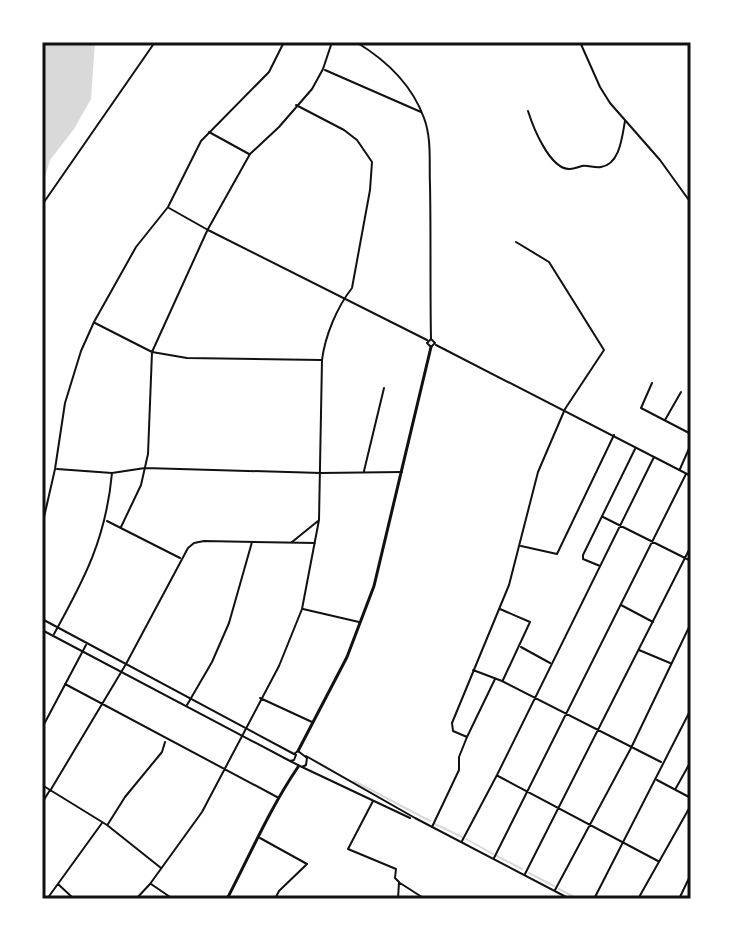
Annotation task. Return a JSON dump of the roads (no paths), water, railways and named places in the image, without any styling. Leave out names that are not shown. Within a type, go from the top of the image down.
[{"type":"highway","points":[[296,753],[347,657],[374,586],[433,346]]},
{"type":"highway","points":[[227,899],[277,797],[300,767]]},
{"type":"street","points":[[42,205],[115,104],[155,42]]},
{"type":"street","points":[[42,526],[65,403],[81,351],[94,322],[136,247],[168,207],[201,141],[269,72],[284,42]]},
{"type":"street","points":[[121,527],[136,498],[145,468],[152,352],[208,230],[250,154],[312,89],[332,42]]},
{"type":"street","points":[[356,42],[396,73],[411,92],[422,113],[429,138],[429,340],[433,346]]},
{"type":"street","points":[[580,42],[600,87],[691,203]]},
{"type":"street","points":[[323,69],[422,113]]},
{"type":"street","points":[[136,899],[162,869],[202,812],[279,666],[302,609],[317,543],[323,348],[343,299],[352,288],[370,190],[372,162],[357,140],[344,130],[296,105]]},
{"type":"street","points":[[528,111],[543,147],[569,170],[583,166],[598,168],[612,162],[625,120]]},
{"type":"street","points":[[209,132],[250,154]]},
{"type":"street","points":[[168,207],[343,299],[429,340],[433,346],[565,409],[691,476]]},
{"type":"street","points":[[467,737],[453,731],[452,723],[509,585],[532,488],[565,409],[600,360],[604,348],[549,262],[516,242]]},
{"type":"street","points":[[94,322],[152,352],[187,358],[322,360]]},
{"type":"street","points":[[652,383],[640,407],[691,434]]},
{"type":"street","points":[[363,472],[384,388]]},
{"type":"street","points":[[664,421],[681,392]]},
{"type":"street","points":[[520,545],[557,554],[614,435]]},
{"type":"street","points":[[679,470],[691,444]]},
{"type":"street","points":[[600,567],[582,558],[636,448]]},
{"type":"street","points":[[461,842],[654,457]]},
{"type":"street","points":[[55,469],[112,473],[145,468],[403,472]]},
{"type":"street","points":[[53,635],[94,555],[106,521],[112,473]]},
{"type":"street","points":[[493,859],[686,474]]},
{"type":"street","points":[[603,517],[691,561]]},
{"type":"street","points":[[292,542],[319,520]]},
{"type":"street","points":[[106,521],[181,559]]},
{"type":"street","points":[[187,705],[212,662],[229,623],[253,541]]},
{"type":"street","points":[[42,803],[103,705],[181,559],[194,543],[317,543]]},
{"type":"street","points":[[524,875],[691,546]]},
{"type":"street","points":[[620,604],[653,622]]},
{"type":"street","points":[[302,609],[361,622]]},
{"type":"street","points":[[499,609],[530,621],[502,681]]},
{"type":"street","points":[[42,619],[244,728],[306,756],[415,818],[570,899]]},
{"type":"street","points":[[555,891],[631,748],[691,623]]},
{"type":"street","points":[[42,630],[300,767],[405,817],[415,818]]},
{"type":"street","points":[[42,728],[87,644]]},
{"type":"street","points":[[520,646],[551,663]]},
{"type":"street","points":[[639,650],[671,664]]},
{"type":"street","points":[[472,670],[502,681],[663,763]]},
{"type":"street","points":[[432,827],[459,770],[459,757],[467,737],[495,678]]},
{"type":"street","points":[[65,684],[277,797]]},
{"type":"street","points":[[260,698],[313,723]]},
{"type":"street","points":[[594,899],[691,710]]},
{"type":"street","points":[[107,825],[137,780],[162,752],[166,739]]},
{"type":"street","points":[[290,761],[294,760],[296,753]]},
{"type":"street","points":[[300,767],[307,763],[306,756]]},
{"type":"street","points":[[676,790],[691,761]]},
{"type":"street","points":[[497,775],[658,861]]},
{"type":"street","points":[[656,779],[690,796]]},
{"type":"street","points":[[42,785],[103,822],[162,869]]},
{"type":"street","points":[[356,793],[359,787]]},
{"type":"street","points":[[373,801],[348,849],[396,869],[395,878],[425,899]]},
{"type":"street","points":[[638,899],[691,805]]},
{"type":"street","points":[[47,899],[103,822]]},
{"type":"street","points":[[259,838],[307,864],[279,891],[275,899]]},
{"type":"street","points":[[679,899],[691,874]]},
{"type":"street","points":[[398,899],[399,882]]},
{"type":"street","points":[[58,884],[74,899]]},
{"type":"street","points":[[150,884],[173,899]]},
{"type":"waterway","points":[[354,781],[430,821]]},
{"type":"waterway","points":[[435,824],[462,837]]},
{"type":"waterway","points":[[466,839],[493,854]]},
{"type":"waterway","points":[[497,856],[522,869]]},
{"type":"waterway","points":[[529,873],[554,886]]},
{"type":"waterway","points":[[559,889],[578,899]]}]
